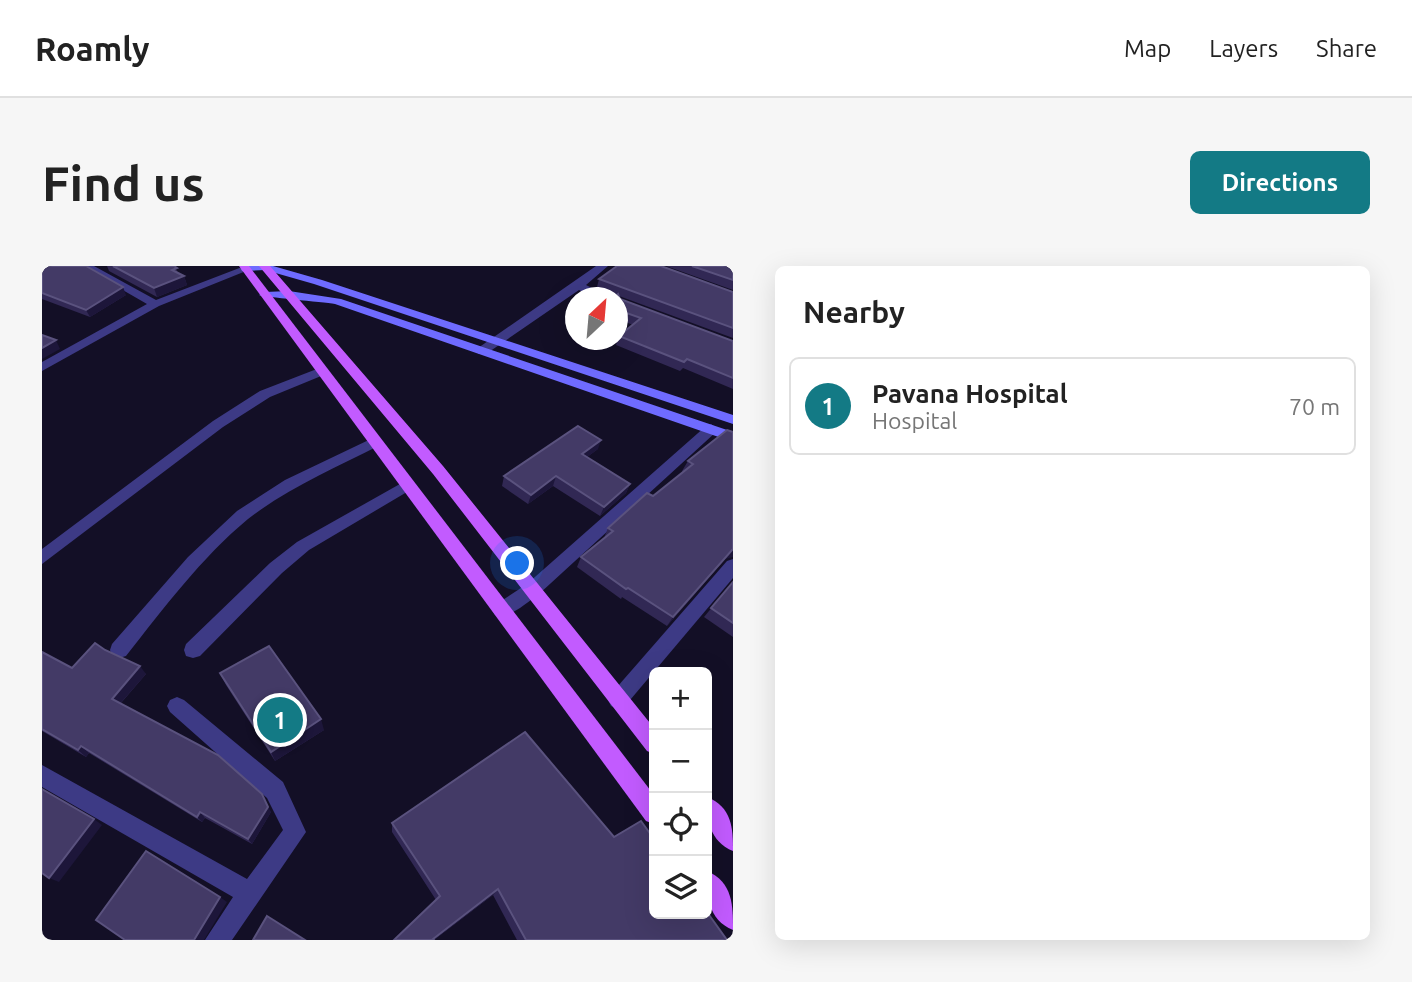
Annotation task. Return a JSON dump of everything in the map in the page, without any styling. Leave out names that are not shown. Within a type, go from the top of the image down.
[{"type":"main road","points":[[245,267],[266,266],[369,298],[733,420]]},
{"type":"main road","points":[[266,266],[388,410],[649,738]]},
{"type":"main road","points":[[245,267],[649,806]]},
{"type":"main road","points":[[265,295],[289,294],[337,301],[733,437]]},
{"type":"main road","points":[[712,814],[733,840]]},
{"type":"main road","points":[[712,890],[733,918]]},
{"type":"street","points":[[86,266],[155,304]]},
{"type":"street","points":[[482,351],[603,266]]},
{"type":"street","points":[[42,367],[155,304],[245,267]]},
{"type":"street","points":[[42,558],[235,413],[265,394],[322,371]]},
{"type":"street","points":[[501,610],[533,589],[711,429]]},
{"type":"street","points":[[119,650],[207,549],[242,515],[279,490],[375,442]]},
{"type":"street","points":[[193,650],[276,568],[303,546],[331,527],[407,485]]},
{"type":"street","points":[[618,700],[733,566]]},
{"type":"street","points":[[177,706],[275,790],[295,832],[248,893],[217,940]]},
{"type":"street","points":[[42,775],[248,893]]},
{"type":"building","points":[[42,266],[86,266],[123,287],[86,310],[42,293]]},
{"type":"building","points":[[113,266],[174,266],[177,268],[172,270],[184,276],[154,288]]},
{"type":"building","points":[[617,266],[661,266],[733,292],[733,328],[628,290],[628,287],[599,279]]},
{"type":"building","points":[[692,266],[733,266],[733,280]]},
{"type":"building","points":[[628,302],[733,341],[733,378],[628,340],[628,329],[641,318],[628,313]]},
{"type":"building","points":[[42,335],[56,340],[42,348]]},
{"type":"building","points":[[578,426],[601,440],[582,454],[630,484],[604,507],[556,476],[531,495],[504,476]]},
{"type":"building","points":[[727,430],[733,432],[733,549],[673,617],[626,589],[581,557],[613,531],[608,528],[647,493],[653,496],[693,464],[688,461]]},
{"type":"building","points":[[733,582],[733,623],[711,608]]},
{"type":"building","points":[[95,643],[140,666],[112,699],[218,755],[262,794],[268,807],[248,839],[200,812],[197,817],[81,746],[78,750],[42,729],[42,652],[72,668]]},
{"type":"building","points":[[269,646],[321,719],[271,752],[220,673]]},
{"type":"building","points":[[525,732],[614,837],[641,821],[649,832],[649,919],[712,919],[727,940],[526,940],[498,889],[434,940],[394,940],[440,896],[392,823]]},
{"type":"building","points":[[42,789],[94,819],[49,878],[42,873]]},
{"type":"building","points":[[146,851],[220,897],[194,940],[125,940],[96,920]]},
{"type":"building","points":[[267,916],[305,940],[253,940]]},
{"type":"place","name":"Pavana Hospital","points":[[280,720]]}]
